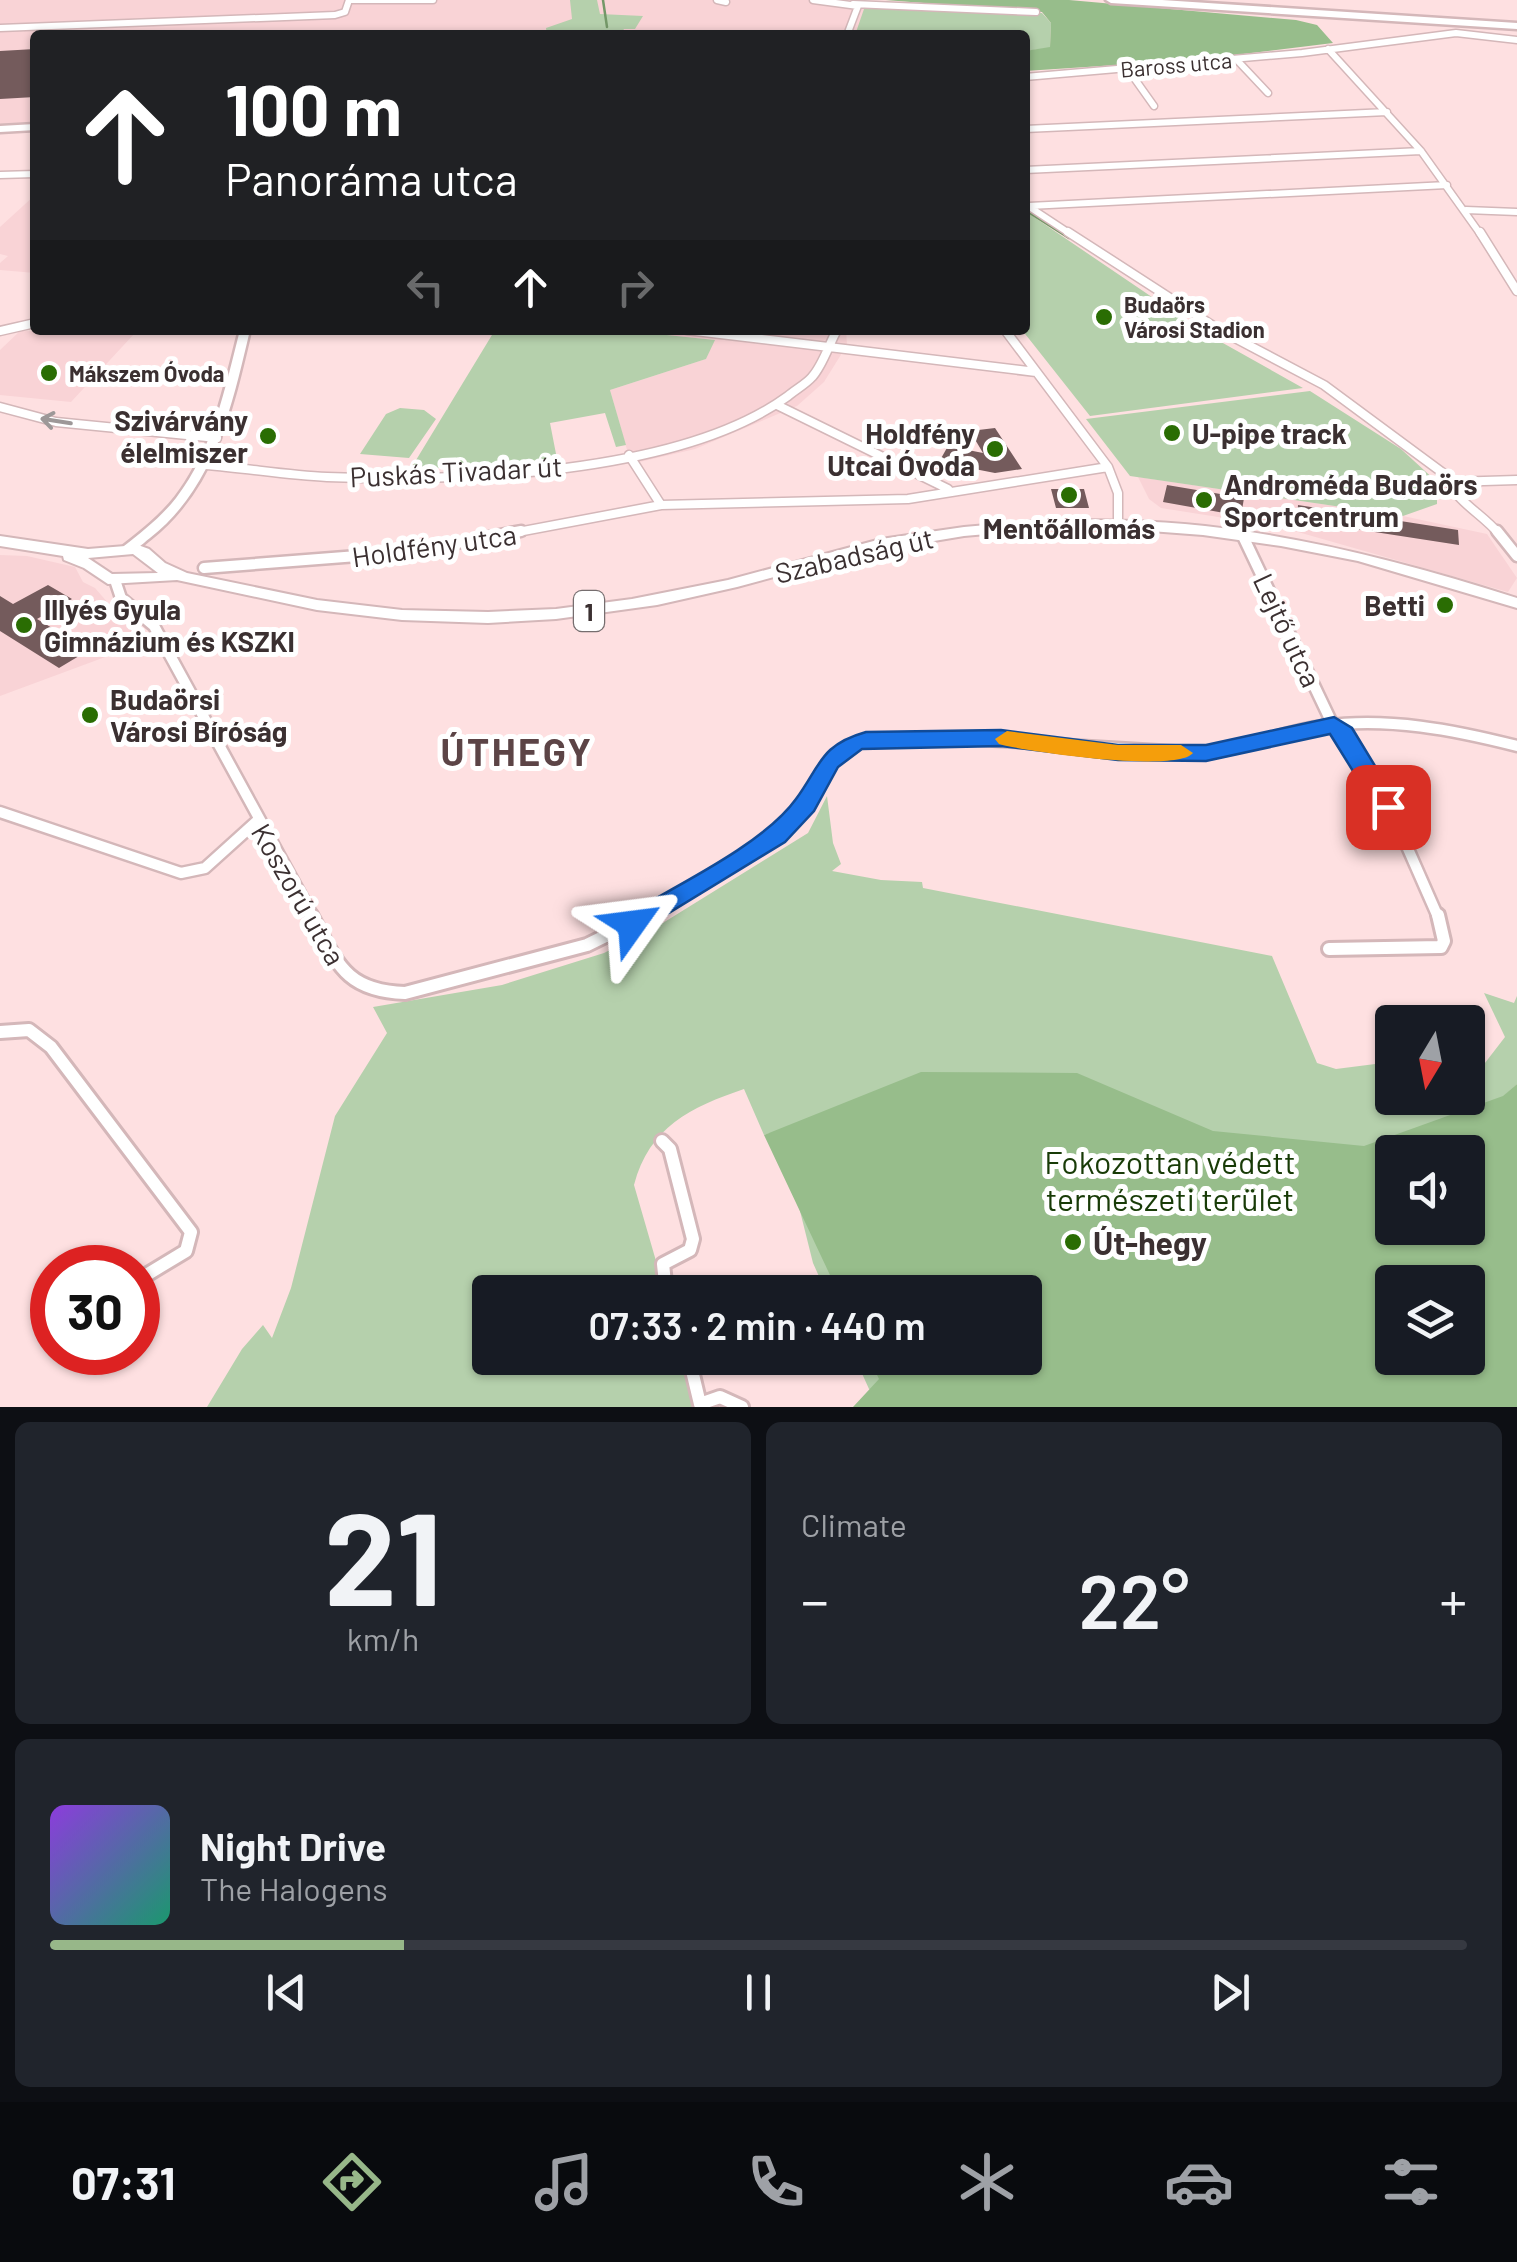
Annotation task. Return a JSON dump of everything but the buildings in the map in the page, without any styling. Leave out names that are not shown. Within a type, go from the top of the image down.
[{"type":"highway","points":[[1111,0],[1517,26]]},
{"type":"highway","points":[[1220,0],[1517,16]]},
{"type":"main road","name":"Szabadság út","points":[[115,580],[135,576],[188,578],[341,608],[423,616],[527,616],[637,604],[928,536],[1032,524],[1118,522],[1240,532],[1382,560],[1517,604]]},
{"type":"main road","points":[[0,541],[102,562],[128,549]]},
{"type":"main road","name":"Szabadság út","points":[[128,549],[188,578]]},
{"type":"main road","points":[[135,576],[148,557]]},
{"type":"main road","points":[[102,562],[102,577],[115,580]]},
{"type":"street","points":[[0,28],[335,15],[345,12],[349,2],[433,0]]},
{"type":"street","points":[[717,0],[726,2]]},
{"type":"street","points":[[813,0],[1036,12]]},
{"type":"street","points":[[849,30],[858,8],[853,4]]},
{"type":"street","name":"Baross utca","points":[[1030,77],[1236,59],[1456,33],[1517,40]]},
{"type":"street","points":[[1328,49],[1421,150],[1466,210],[1517,291]]},
{"type":"street","points":[[1236,59],[1268,93]]},
{"type":"street","points":[[1127,68],[1154,106]]},
{"type":"street","points":[[1030,129],[1387,112]]},
{"type":"street","points":[[0,129],[30,127]]},
{"type":"street","points":[[1030,170],[1421,150]]},
{"type":"street","points":[[0,175],[30,174]]},
{"type":"street","points":[[1030,205],[1448,185]]},
{"type":"street","points":[[1030,207],[1218,329],[1324,385],[1451,482],[1517,480]]},
{"type":"street","points":[[1466,210],[1517,212]]},
{"type":"street","points":[[0,331],[30,324]]},
{"type":"street","points":[[128,549],[157,528],[205,465],[217,438],[245,335]]},
{"type":"street","points":[[728,335],[1036,372]]},
{"type":"street","points":[[834,348],[836,335]]},
{"type":"street","points":[[1009,335],[1108,467],[1118,493],[1118,522]]},
{"type":"street","name":"Puskás Tivadar út","points":[[205,465],[331,477],[453,477],[546,470],[629,455],[709,435],[777,405],[812,379],[834,348]]},
{"type":"street","points":[[777,405],[949,490]]},
{"type":"street","points":[[0,407],[56,422],[217,438]]},
{"type":"street","points":[[629,455],[662,505]]},
{"type":"street","name":"Holdfény utca","points":[[204,568],[424,550],[662,505],[873,501],[1108,467]]},
{"type":"street","points":[[1451,482],[1449,488],[1487,519],[1517,556]]},
{"type":"street","points":[[148,557],[157,528]]},
{"type":"street","name":"Lejtő utca","points":[[1240,532],[1334,725],[1344,733],[1388,807],[1416,863],[1444,942],[1441,947],[1425,950],[1329,949]]},
{"type":"street","name":"Koszorú utca","points":[[115,580],[122,598],[154,626],[257,821],[346,977],[392,994],[415,993],[609,936],[776,836],[805,805],[829,762],[866,740],[1001,738],[1118,752],[1206,753],[1334,725],[1444,731],[1517,746]]},
{"type":"street","points":[[0,812],[181,872],[205,868],[257,821]]},
{"type":"street","points":[[0,1032],[28,1030],[52,1047],[191,1232],[186,1252],[160,1267]]},
{"type":"street","points":[[662,1141],[670,1148],[693,1239],[690,1250],[663,1264],[664,1275]]},
{"type":"street","points":[[693,1375],[700,1404],[720,1397],[742,1407]]},
{"type":"shaded area","points":[[0,0],[852,0],[874,8],[865,30],[30,30],[30,127],[0,128]]},
{"type":"shaded area","points":[[30,200],[30,273],[0,270],[0,263],[8,256],[0,254],[0,227]]},
{"type":"shaded area","name":"Mákszem Óvoda","points":[[20,331],[30,331],[30,335],[133,335],[71,402],[0,395],[0,350]]},
{"type":"shaded area","points":[[666,335],[846,335],[847,345],[824,382],[797,406],[695,449],[631,464],[610,390],[706,359],[714,340]]},
{"type":"shaded area","points":[[1138,477],[1403,516],[1487,534],[1517,578],[1508,592],[1284,528],[1283,522],[1270,520],[1269,525],[1161,508],[1149,499]]},
{"type":"shaded area","points":[[0,555],[27,556],[75,567],[83,582],[95,588],[143,643],[0,696]]},
{"type":"green space","points":[[570,0],[597,0],[600,14],[643,16],[635,29],[546,30],[572,19]]},
{"type":"green space","points":[[885,0],[1069,0],[1296,20],[1317,25],[1333,43],[1193,60],[1030,71],[1030,50],[1050,47],[1051,23],[1042,12]]},
{"type":"green space","points":[[880,4],[1042,13],[1051,23],[1050,48],[1030,50],[1030,30],[857,30],[864,9]]},
{"type":"green space","name":"Budaörs Városi Stadion","points":[[1030,214],[1205,333],[1303,388],[1090,416],[1026,335],[1030,335]]},
{"type":"green space","points":[[492,335],[667,335],[715,340],[706,359],[610,390],[626,445],[616,447],[605,413],[550,423],[557,459],[410,470]]},
{"type":"green space","points":[[1310,391],[1401,449],[1437,482],[1437,504],[1403,516],[1130,476],[1086,419]]},
{"type":"green space","points":[[400,408],[424,410],[436,419],[409,458],[360,454],[386,414]]},
{"type":"green space","name":"Fokozottan védett természeti terület","points":[[827,796],[833,843],[841,864],[832,871],[922,882],[923,888],[1272,956],[1317,1063],[1336,1069],[1375,1064],[1375,1115],[1485,1115],[1485,1063],[1505,1037],[1484,993],[1514,1003],[1517,996],[1517,1084],[1505,1095],[1479,1135],[1375,1135],[1375,1245],[1392,1245],[1392,1265],[1375,1265],[1375,1286],[1042,1373],[1042,1275],[818,1275],[793,1183],[770,1133],[764,1135],[744,1089],[707,1103],[675,1122],[661,1134],[641,1165],[634,1185],[660,1275],[472,1275],[472,1375],[687,1375],[696,1407],[207,1407],[242,1349],[263,1325],[272,1338],[291,1288],[335,1116],[387,1033],[373,1007],[502,985],[604,953],[658,926],[808,833]]},
{"type":"green space","points":[[921,1072],[1077,1073],[1213,1131],[1364,1146],[1375,1142],[1375,1245],[1485,1245],[1485,1135],[1395,1135],[1450,1115],[1485,1115],[1485,1102],[1503,1096],[1517,1084],[1517,1407],[853,1407],[879,1379],[877,1375],[1042,1375],[1042,1275],[830,1275],[764,1135]]},
{"type":"green space","name":"Fokozottan védett természeti terület","points":[[863,1375],[1035,1375],[912,1407],[869,1389]]},
{"type":"waterway","points":[[603,0],[607,27]]},
{"type":"waterway","points":[[1030,213],[1069,238]]},
{"type":"slow traffic","points":[[1007,739],[1118,752],[1181,753]]},
{"type":"place","name":"Budaörs Városi Stadion","points":[[1104,317]]},
{"type":"place","name":"Mákszem Óvoda","points":[[49,373]]},
{"type":"place","name":"U-pipe track","points":[[1172,433]]},
{"type":"place","name":"Szivárvány élelmiszer","points":[[268,436]]},
{"type":"place","name":"Holdfény Utcai Óvoda","points":[[995,449]]},
{"type":"place","name":"Mentőállomás","points":[[1069,495]]},
{"type":"place","name":"Androméda Budaörs Sportcentrum","points":[[1204,500]]},
{"type":"place","name":"Betti","points":[[1445,605]]},
{"type":"place","name":"Illyés Gyula Gimnázium és KSZKI","points":[[24,625]]},
{"type":"place","name":"Budaörsi Városi Bíróság","points":[[90,715]]},
{"type":"place","name":"Út-hegy","points":[[1073,1242]]},
{"type":"district","name":"ÚTHEGY","points":[[517,751]]},
{"type":"route","points":[[632,924],[776,836],[805,805],[829,762],[841,751],[866,740],[1001,738],[1118,752],[1206,753],[1334,725],[1344,733],[1388,807]]}]
